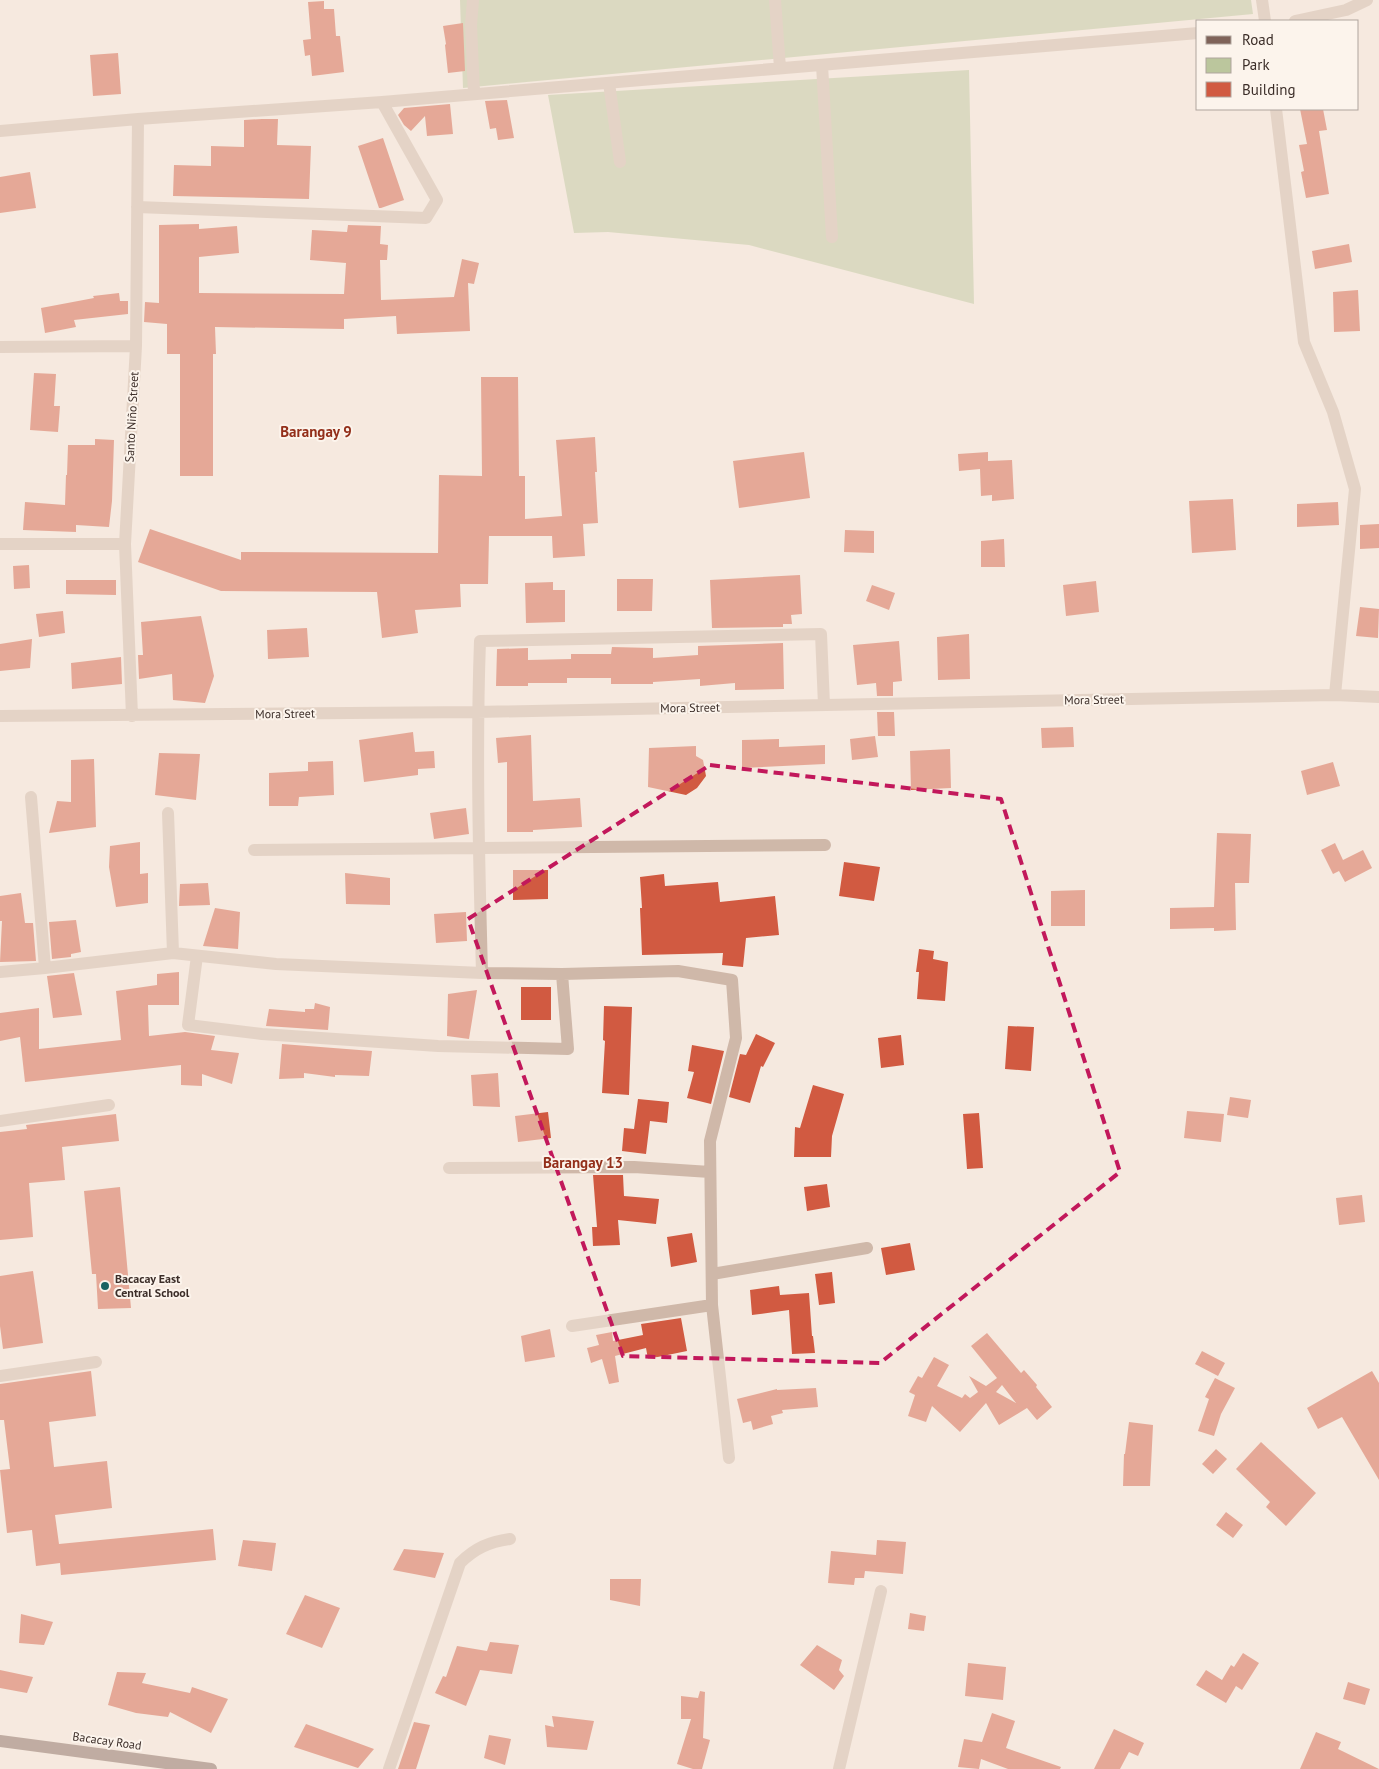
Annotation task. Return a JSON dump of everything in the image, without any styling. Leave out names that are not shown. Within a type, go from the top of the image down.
[{"type":"main road","name":"Bacacay Road","points":[[0,1741],[211,1769]]},
{"type":"street","points":[[472,0],[471,24],[474,94]]},
{"type":"street","points":[[775,0],[780,68]]},
{"type":"street","points":[[1262,0],[1266,20]]},
{"type":"street","points":[[1300,20],[1346,10],[1367,0]]},
{"type":"street","points":[[0,131],[138,119],[382,102],[1196,33]]},
{"type":"street","points":[[822,65],[832,237]]},
{"type":"street","points":[[609,83],[620,162]]},
{"type":"street","points":[[137,206],[426,218],[437,200],[382,102]]},
{"type":"street","points":[[1276,110],[1304,342],[1333,412],[1354,489],[1335,695]]},
{"type":"street","name":"Santo Niño Street","points":[[132,716],[125,544],[136,346],[138,119]]},
{"type":"street","points":[[0,347],[136,346]]},
{"type":"street","points":[[0,544],[125,544]]},
{"type":"street","points":[[482,973],[478,848],[477,712],[480,641],[821,634],[824,705]]},
{"type":"street","name":"Mora Street","points":[[0,716],[477,712],[1335,695],[1379,697]]},
{"type":"street","points":[[31,797],[45,968]]},
{"type":"street","points":[[168,813],[173,953]]},
{"type":"street","points":[[254,850],[825,845]]},
{"type":"street","points":[[0,972],[173,953],[276,964],[482,973],[562,974],[678,971],[732,980],[736,1038],[710,1141],[712,1305],[729,1458]]},
{"type":"street","points":[[197,956],[188,1025],[262,1034],[438,1046],[568,1049],[562,974]]},
{"type":"street","points":[[0,1121],[109,1105]]},
{"type":"street","points":[[448,1168],[634,1167],[710,1172]]},
{"type":"street","points":[[712,1274],[867,1248]]},
{"type":"street","points":[[572,1326],[712,1305]]},
{"type":"street","points":[[0,1376],[96,1362]]},
{"type":"street","points":[[390,1769],[460,1563],[469,1554],[493,1542],[510,1539]]},
{"type":"street","points":[[839,1769],[881,1591]]},
{"type":"highlighted area","points":[[710,765],[1001,799],[1120,1172],[880,1363],[623,1356],[468,919]]},
{"type":"green space","points":[[460,0],[1251,0],[1253,14],[463,88]]},
{"type":"green space","points":[[969,70],[974,304],[749,245],[608,232],[574,233],[548,95]]},
{"type":"building","points":[[324,1],[324,9],[334,9],[336,36],[340,36],[344,72],[312,76],[310,55],[305,56],[303,40],[311,39],[308,2]]},
{"type":"building","points":[[463,23],[465,71],[448,73],[443,26]]},
{"type":"building","points":[[118,53],[121,94],[93,96],[90,55]]},
{"type":"building","points":[[507,100],[514,138],[498,140],[496,128],[490,129],[485,101]]},
{"type":"building","points":[[450,104],[453,134],[427,136],[425,116],[411,131],[404,125],[398,115],[404,108]]},
{"type":"building","points":[[1300,110],[1323,110],[1327,130],[1319,131],[1329,194],[1306,198],[1301,172],[1304,171],[1299,145],[1307,144]]},
{"type":"building","points":[[278,119],[277,145],[311,146],[309,199],[173,196],[174,165],[211,166],[211,146],[244,147],[244,120]]},
{"type":"building","points":[[383,138],[404,200],[379,208],[358,146]]},
{"type":"building","points":[[30,172],[36,208],[0,213],[0,177]]},
{"type":"building","points":[[199,224],[199,229],[237,226],[239,253],[199,257],[199,293],[344,294],[346,263],[310,260],[312,230],[347,232],[348,225],[381,226],[380,244],[388,245],[387,260],[380,260],[381,300],[454,297],[462,259],[479,263],[474,284],[468,283],[470,331],[397,334],[396,316],[344,319],[344,329],[215,327],[216,354],[213,354],[213,476],[180,476],[180,354],[167,354],[167,324],[144,322],[145,302],[159,303],[159,225]]},
{"type":"building","points":[[1349,244],[1352,262],[1315,269],[1312,251]]},
{"type":"building","points":[[1358,290],[1360,331],[1334,332],[1333,292]]},
{"type":"building","points":[[119,293],[120,301],[128,301],[128,314],[74,320],[76,327],[45,333],[41,308],[94,298],[93,296]]},
{"type":"building","points":[[34,373],[56,374],[54,406],[60,406],[58,432],[30,430]]},
{"type":"building","points":[[481,377],[518,377],[519,476],[525,476],[525,519],[562,516],[556,440],[595,437],[598,523],[583,524],[585,556],[553,558],[552,536],[489,536],[488,584],[460,584],[461,607],[415,610],[418,633],[382,638],[377,592],[221,591],[138,562],[150,529],[241,560],[241,552],[438,553],[439,475],[482,476]]},
{"type":"building","points":[[95,439],[114,440],[112,501],[109,527],[76,525],[76,532],[23,530],[25,502],[65,505],[68,445],[95,445]]},
{"type":"building","points":[[804,452],[810,498],[739,508],[733,461]]},
{"type":"building","points":[[988,452],[988,461],[1012,460],[1014,499],[992,501],[992,495],[981,496],[980,469],[959,471],[958,454]]},
{"type":"building","points":[[1233,499],[1236,550],[1192,553],[1189,501]]},
{"type":"building","points":[[1338,502],[1339,525],[1297,527],[1297,504]]},
{"type":"building","points":[[1379,524],[1379,548],[1360,549],[1360,525]]},
{"type":"building","points":[[845,530],[874,531],[874,553],[844,552]]},
{"type":"building","points":[[1004,539],[1005,567],[981,567],[981,541]]},
{"type":"building","points":[[29,565],[30,588],[14,589],[13,566]]},
{"type":"building","points":[[800,575],[802,614],[791,615],[792,624],[783,624],[783,627],[712,628],[710,580]]},
{"type":"building","points":[[617,579],[653,579],[652,611],[617,611]]},
{"type":"building","points":[[66,580],[116,580],[116,595],[66,594]]},
{"type":"building","points":[[1096,581],[1099,612],[1066,616],[1063,585]]},
{"type":"building","points":[[553,582],[553,590],[565,590],[565,622],[526,623],[525,583]]},
{"type":"building","points":[[872,585],[895,593],[889,610],[866,601]]},
{"type":"building","points":[[1360,607],[1379,609],[1378,638],[1356,636]]},
{"type":"building","points":[[63,611],[65,633],[39,637],[36,614]]},
{"type":"building","points":[[201,616],[214,676],[205,703],[173,700],[172,674],[139,679],[138,655],[143,655],[141,622]]},
{"type":"building","points":[[307,628],[309,657],[268,659],[267,630]]},
{"type":"building","points":[[969,634],[970,679],[938,680],[937,637]]},
{"type":"building","points":[[32,639],[30,668],[0,671],[0,644]]},
{"type":"building","points":[[899,641],[902,681],[893,682],[893,696],[877,696],[876,683],[857,685],[853,645]]},
{"type":"building","points":[[783,643],[784,689],[735,690],[735,683],[700,686],[700,679],[653,682],[653,684],[611,684],[611,678],[567,678],[567,683],[528,683],[528,686],[496,686],[497,649],[528,648],[528,660],[571,659],[571,654],[611,654],[612,647],[653,648],[653,658],[698,655],[698,646]]},
{"type":"building","points":[[121,657],[122,684],[72,689],[71,663]]},
{"type":"building","points":[[877,712],[894,712],[895,736],[878,736]]},
{"type":"building","points":[[1073,727],[1074,747],[1042,748],[1041,728]]},
{"type":"building","points":[[413,732],[415,752],[434,751],[435,768],[418,769],[418,775],[364,782],[359,740]]},
{"type":"building","points":[[531,735],[533,801],[580,798],[582,827],[533,830],[533,832],[507,832],[507,762],[498,763],[496,738]]},
{"type":"building","points":[[875,736],[878,757],[852,760],[850,739]]},
{"type":"building","points":[[779,739],[779,747],[825,745],[825,764],[742,768],[742,740]]},
{"type":"building","points":[[696,746],[696,756],[703,760],[706,776],[697,788],[686,795],[648,787],[649,748]]},
{"type":"building","points":[[950,749],[951,788],[911,790],[910,751]]},
{"type":"building","points":[[159,753],[200,754],[196,800],[155,795]]},
{"type":"building","points":[[94,759],[96,827],[49,833],[57,801],[71,802],[71,760]]},
{"type":"building","points":[[333,761],[334,795],[299,797],[298,806],[269,806],[269,773],[308,771],[308,762]]},
{"type":"building","points":[[1333,762],[1340,786],[1307,795],[1301,771]]},
{"type":"building","points":[[466,808],[469,834],[434,839],[430,813]]},
{"type":"building","points":[[1217,833],[1251,834],[1249,883],[1235,883],[1236,930],[1214,931],[1214,928],[1170,929],[1170,908],[1214,907]]},
{"type":"building","points":[[140,842],[140,874],[148,873],[148,903],[116,907],[109,867],[110,846]]},
{"type":"building","points":[[1335,843],[1343,860],[1363,850],[1372,868],[1345,882],[1339,871],[1333,874],[1321,850]]},
{"type":"building","points":[[844,862],[880,867],[874,901],[839,896]]},
{"type":"building","points":[[513,870],[548,870],[548,899],[513,900]]},
{"type":"building","points":[[345,873],[390,878],[390,905],[346,904]]},
{"type":"building","points":[[664,874],[665,886],[718,882],[720,902],[775,896],[779,935],[746,938],[743,967],[722,965],[723,953],[642,955],[640,877]]},
{"type":"building","points":[[208,883],[210,905],[179,906],[180,884]]},
{"type":"building","points":[[1085,890],[1085,926],[1051,926],[1051,891]]},
{"type":"building","points":[[21,893],[25,923],[33,923],[36,961],[0,962],[2,921],[0,921],[0,896]]},
{"type":"building","points":[[215,908],[240,912],[238,949],[203,946]]},
{"type":"building","points":[[466,912],[467,941],[436,943],[434,914]]},
{"type":"building","points":[[76,920],[81,952],[71,954],[71,957],[52,959],[49,922]]},
{"type":"building","points":[[919,949],[934,951],[933,959],[948,962],[945,1001],[917,999],[919,972],[916,972]]},
{"type":"building","points":[[179,972],[179,1005],[148,1005],[149,1036],[185,1032],[215,1036],[211,1050],[239,1053],[232,1084],[202,1074],[202,1086],[181,1085],[181,1065],[25,1082],[20,1037],[0,1041],[0,1013],[39,1008],[39,1049],[121,1040],[116,991],[157,985],[157,974]]},
{"type":"building","points":[[74,973],[82,1015],[53,1018],[47,976]]},
{"type":"building","points":[[521,987],[551,987],[551,1020],[521,1020]]},
{"type":"building","points":[[477,990],[469,1039],[447,1036],[448,994]]},
{"type":"building","points":[[315,1003],[330,1007],[328,1030],[266,1026],[269,1009],[305,1012],[305,1009],[314,1009]]},
{"type":"building","points":[[604,1006],[632,1007],[629,1095],[602,1093],[605,1041],[603,1040]]},
{"type":"building","points":[[1008,1026],[1034,1027],[1031,1071],[1005,1069]]},
{"type":"building","points":[[756,1034],[775,1043],[763,1067],[761,1066],[750,1103],[729,1097],[740,1054],[746,1055]]},
{"type":"building","points":[[901,1035],[904,1065],[881,1068],[878,1038]]},
{"type":"building","points":[[282,1044],[372,1051],[369,1076],[335,1075],[335,1077],[304,1073],[304,1078],[279,1079]]},
{"type":"building","points":[[692,1045],[724,1051],[711,1104],[687,1098],[694,1072],[688,1071]]},
{"type":"building","points":[[498,1073],[500,1107],[473,1106],[471,1075]]},
{"type":"building","points":[[813,1085],[844,1094],[832,1136],[831,1157],[794,1157],[795,1127],[800,1128]]},
{"type":"building","points":[[1230,1097],[1251,1100],[1248,1118],[1227,1115]]},
{"type":"building","points":[[638,1099],[669,1102],[667,1123],[650,1121],[646,1154],[622,1151],[624,1128],[634,1129]]},
{"type":"building","points":[[1187,1111],[1224,1114],[1221,1142],[1184,1138]]},
{"type":"building","points":[[548,1112],[551,1138],[518,1142],[515,1116]]},
{"type":"building","points":[[979,1113],[983,1168],[967,1169],[963,1114]]},
{"type":"building","points":[[116,1114],[119,1141],[62,1147],[65,1180],[29,1183],[33,1237],[0,1240],[0,1132],[27,1129],[26,1125]]},
{"type":"building","points":[[593,1175],[623,1175],[624,1196],[659,1199],[656,1224],[618,1220],[620,1245],[593,1246],[592,1227],[597,1227]]},
{"type":"building","points":[[827,1184],[830,1207],[807,1211],[804,1187]]},
{"type":"building","points":[[120,1187],[131,1308],[98,1309],[96,1274],[92,1274],[84,1191]]},
{"type":"building","points":[[1362,1195],[1365,1222],[1339,1225],[1336,1198]]},
{"type":"building","points":[[692,1233],[697,1262],[671,1267],[667,1237]]},
{"type":"building","points":[[910,1243],[915,1270],[886,1275],[881,1248]]},
{"type":"building","points":[[33,1271],[43,1343],[3,1349],[0,1326],[0,1276]]},
{"type":"building","points":[[832,1272],[835,1303],[819,1305],[815,1274]]},
{"type":"building","points":[[779,1286],[780,1295],[809,1293],[815,1353],[792,1354],[789,1310],[752,1315],[750,1290]]},
{"type":"building","points":[[681,1318],[687,1351],[648,1359],[646,1348],[615,1356],[619,1382],[609,1384],[602,1359],[591,1363],[587,1348],[599,1345],[596,1335],[612,1332],[613,1341],[643,1335],[641,1324]]},
{"type":"building","points":[[550,1329],[555,1357],[525,1362],[521,1336]]},
{"type":"building","points":[[987,1333],[1021,1373],[1024,1370],[1052,1407],[1037,1420],[1027,1408],[999,1425],[986,1403],[960,1432],[932,1406],[926,1422],[908,1416],[915,1395],[909,1392],[918,1376],[922,1378],[934,1357],[949,1365],[937,1386],[962,1398],[965,1394],[970,1398],[978,1392],[969,1376],[986,1386],[997,1378],[971,1346]],"holes":[[[1002,1385],[1016,1403],[996,1392]]]},
{"type":"building","points":[[1202,1351],[1225,1363],[1218,1376],[1195,1364]]},
{"type":"building","points":[[91,1371],[96,1416],[49,1422],[54,1467],[107,1461],[112,1508],[55,1515],[59,1544],[213,1529],[216,1560],[61,1575],[60,1563],[36,1566],[32,1530],[7,1533],[0,1470],[10,1469],[4,1420],[0,1420],[0,1384]]},
{"type":"building","points":[[1372,1371],[1379,1383],[1379,1480],[1342,1417],[1318,1429],[1307,1408]]},
{"type":"building","points":[[1215,1378],[1235,1388],[1221,1414],[1214,1436],[1198,1431],[1209,1399],[1205,1397]]},
{"type":"building","points":[[816,1388],[818,1407],[782,1410],[783,1413],[771,1416],[773,1424],[753,1430],[751,1421],[743,1423],[737,1399],[777,1389]]},
{"type":"building","points":[[1129,1422],[1153,1425],[1150,1486],[1123,1486],[1124,1454]]},
{"type":"building","points":[[1261,1442],[1316,1493],[1286,1526],[1266,1507],[1270,1502],[1236,1469]]},
{"type":"building","points":[[1216,1449],[1227,1459],[1213,1474],[1202,1464]]},
{"type":"building","points":[[1226,1512],[1243,1525],[1233,1538],[1216,1525]]},
{"type":"building","points":[[243,1540],[276,1543],[272,1571],[238,1566]]},
{"type":"building","points":[[877,1540],[906,1542],[903,1574],[865,1571],[864,1578],[855,1578],[854,1585],[828,1583],[831,1551],[876,1555]]},
{"type":"building","points":[[404,1549],[444,1553],[435,1578],[393,1570]]},
{"type":"building","points":[[610,1579],[641,1579],[640,1606],[610,1600]]},
{"type":"building","points":[[305,1595],[340,1608],[322,1648],[286,1634]]},
{"type":"building","points":[[910,1613],[926,1616],[924,1631],[908,1629]]},
{"type":"building","points":[[21,1614],[53,1622],[44,1645],[19,1643]]},
{"type":"building","points":[[490,1642],[519,1645],[512,1674],[480,1670],[466,1706],[435,1693],[443,1676],[446,1677],[457,1646],[487,1651]]},
{"type":"building","points":[[817,1645],[842,1660],[839,1670],[844,1676],[834,1690],[800,1665]]},
{"type":"building","points":[[1243,1653],[1259,1663],[1242,1690],[1236,1686],[1226,1703],[1196,1685],[1206,1670],[1222,1680],[1231,1665],[1234,1667]]},
{"type":"building","points":[[968,1663],[1006,1667],[1003,1700],[965,1696]]},
{"type":"building","points":[[0,1670],[33,1677],[27,1693],[0,1688]]},
{"type":"building","points":[[117,1672],[146,1673],[142,1683],[190,1693],[192,1687],[228,1699],[211,1733],[170,1712],[168,1717],[136,1713],[108,1705]]},
{"type":"building","points":[[1348,1682],[1370,1689],[1365,1705],[1343,1699]]},
{"type":"building","points":[[700,1691],[705,1692],[703,1738],[710,1740],[702,1769],[693,1769],[677,1764],[691,1719],[681,1719],[681,1696],[698,1698]]},
{"type":"building","points":[[992,1713],[1015,1721],[1006,1748],[1061,1767],[1060,1769],[1008,1769],[981,1759],[979,1769],[958,1767],[964,1739],[982,1742]]},
{"type":"building","points":[[552,1716],[594,1721],[587,1750],[547,1747],[545,1725],[554,1727]]},
{"type":"building","points":[[414,1722],[430,1725],[416,1769],[398,1769]]},
{"type":"building","points":[[306,1724],[374,1749],[358,1768],[294,1747]]},
{"type":"building","points":[[1114,1729],[1144,1743],[1138,1756],[1129,1752],[1120,1769],[1094,1769]]},
{"type":"building","points":[[1316,1732],[1341,1742],[1338,1749],[1379,1769],[1300,1769]]},
{"type":"building","points":[[489,1735],[511,1739],[505,1765],[484,1758]]},
{"type":"place","name":"Bacacay East Central School","points":[[105,1286]]},
{"type":"district","name":"Barangay 9","points":[[316,432]]},
{"type":"district","name":"Barangay 13","points":[[583,1163]]}]
